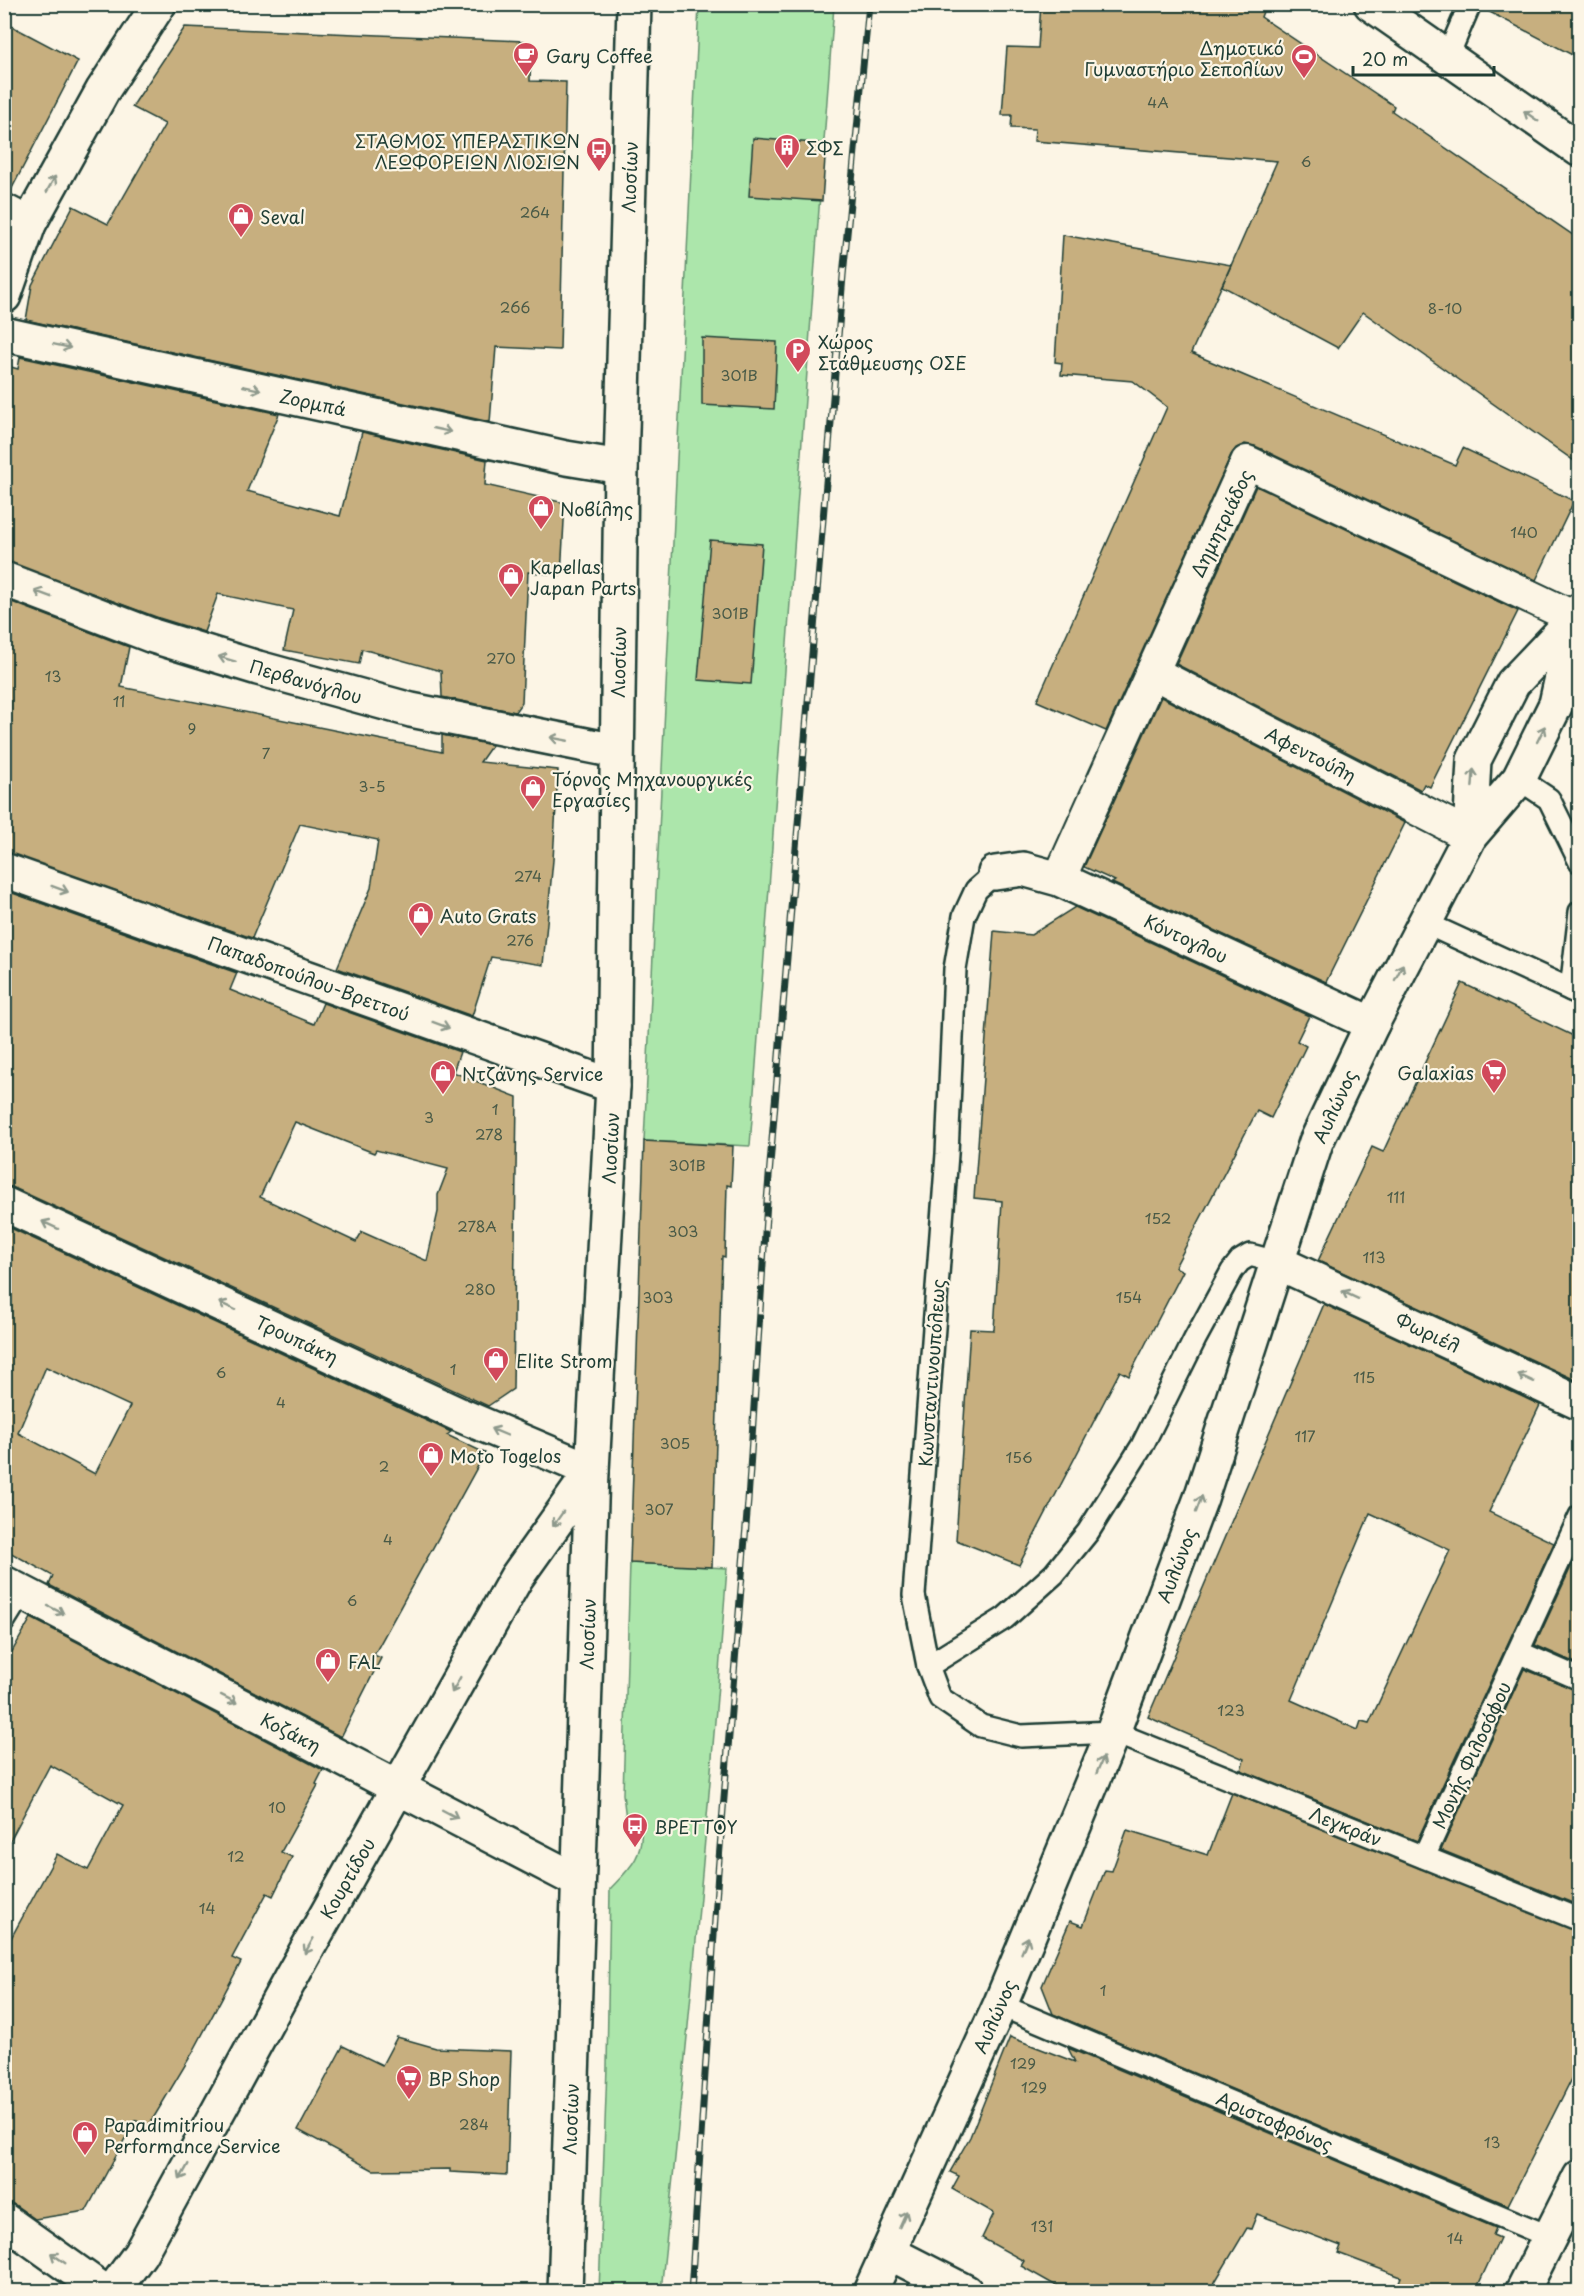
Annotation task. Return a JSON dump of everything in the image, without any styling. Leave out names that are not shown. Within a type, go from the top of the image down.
[{"type":"street","points":[[4,296],[16,217],[159,4]]},
{"type":"street","name":"Λιοσίων","points":[[565,2292],[592,1471],[613,1086],[621,467],[634,4]]},
{"type":"street","points":[[1371,4],[1580,150]]},
{"type":"street","name":"Ζορμπά","points":[[4,334],[566,458],[621,467]]},
{"type":"street","name":"Δημητριάδος","points":[[1059,879],[1247,462],[1577,614]]},
{"type":"street","name":"Περβανόγλου","points":[[4,579],[153,636],[258,668],[411,710],[616,751]]},
{"type":"street","name":"Αυλώνος","points":[[870,2292],[999,2005],[1113,1732],[1201,1498],[1316,1142],[1372,1024],[1470,836],[1519,779],[1556,704],[1577,614]]},
{"type":"street","name":"Αυλώνος","points":[[1470,836],[1474,760],[1513,683],[1577,614]]},
{"type":"street","name":"Αφεντούλη","points":[[1152,672],[1470,836]]},
{"type":"street","name":"Κόντογλου","points":[[995,873],[1023,869],[1059,879],[1372,1024]]},
{"type":"street","name":"Παπαδοπούλου-Βρεττού","points":[[4,870],[613,1086]]},
{"type":"street","name":"Τρουπάκη","points":[[4,1204],[460,1415],[592,1471]]},
{"type":"street","name":"Φωριέλ","points":[[1277,1262],[1580,1402]]},
{"type":"street","name":"Κουρτίδου","points":[[112,2292],[140,2254],[291,1976],[516,1578],[592,1471]]},
{"type":"street","name":"Κοζάκη","points":[[13,1587],[578,1881]]},
{"type":"street","points":[[1522,2292],[1580,2177]]},
{"type":"street","points":[[4,2220],[105,2292]]},
{"type":"street","points":[[888,2252],[966,2292]]},
{"type":"lane","points":[[1447,58],[1470,4]]},
{"type":"lane","points":[[1519,779],[1549,799],[1580,862]]},
{"type":"lane","name":"Κωνσταντινουπόλεως","points":[[995,873],[976,890],[964,916],[955,969],[947,1154],[914,1595],[928,1666],[940,1698],[981,1726],[1021,1736],[1113,1732]]},
{"type":"lane","points":[[1425,923],[1575,992],[1580,912]]},
{"type":"lane","points":[[928,1666],[1005,1617],[1054,1574],[1088,1532],[1142,1446],[1195,1339],[1240,1261],[1250,1255],[1277,1262]]},
{"type":"lane","name":"Μονής Φιλοσόφου","points":[[1424,1857],[1580,1516]]},
{"type":"lane","points":[[4,1621],[13,1587]]},
{"type":"lane","points":[[1518,1652],[1580,1679]]},
{"type":"lane","name":"Λεγκράν","points":[[1113,1732],[1580,1920]]},
{"type":"lane","name":"Αριστοφρόνος","points":[[999,2005],[1550,2237]]},
{"type":"green space","points":[[699,5],[834,5],[750,1146],[644,1141]]},
{"type":"green space","points":[[630,1563],[727,1568],[697,1930],[661,2291],[599,2292],[607,2067],[610,1889],[634,1862],[638,1855],[641,1838],[641,1828],[626,1819],[623,1794]]},
{"type":"building","points":[[1041,4],[1208,4],[1264,9],[1261,17],[1394,106],[1392,111],[1580,240],[1580,465],[1363,312],[1338,348],[1222,286],[1277,161],[1034,141],[1035,129],[1011,128],[1012,115],[1002,115],[1007,47],[1038,48]]},
{"type":"building","points":[[1482,4],[1580,4],[1580,59],[1482,8]]},
{"type":"building","points":[[4,22],[78,61],[9,194],[4,192]]},
{"type":"building","points":[[185,27],[524,41],[523,53],[531,54],[530,81],[566,82],[560,350],[496,347],[490,422],[26,320],[32,285],[73,206],[108,224],[165,124],[132,107]]},
{"type":"building","name":"ΣΦΣ","points":[[753,138],[826,144],[822,201],[749,196]]},
{"type":"building","points":[[1063,235],[1231,265],[1191,353],[1455,465],[1463,448],[1574,501],[1536,580],[1255,446],[1245,444],[1236,448],[1231,455],[1106,731],[1037,701],[1167,407],[1133,381],[1061,375],[1062,363],[1055,362]]},
{"type":"building","points":[[702,338],[777,342],[774,409],[702,405]]},
{"type":"building","points":[[20,357],[279,414],[247,491],[340,516],[362,432],[487,460],[485,485],[565,503],[561,575],[528,572],[522,702],[515,712],[442,697],[441,671],[362,649],[359,664],[284,650],[293,610],[218,594],[204,632],[159,618],[4,561],[4,365],[18,369]]},
{"type":"building","points":[[1256,486],[1518,611],[1430,787],[1424,784],[1421,790],[1176,664]]},
{"type":"building","points":[[710,540],[762,544],[751,684],[698,680]]},
{"type":"building","points":[[4,599],[129,647],[121,687],[442,752],[442,735],[492,745],[480,762],[558,770],[553,860],[543,965],[491,957],[472,1016],[337,968],[371,888],[378,840],[300,824],[252,938],[4,852]]},
{"type":"building","points":[[1161,697],[1405,823],[1326,982],[1112,883],[1115,881],[1084,867]]},
{"type":"building","points":[[4,890],[237,973],[230,990],[314,1024],[323,1003],[460,1052],[453,1072],[517,1097],[513,1389],[488,1406],[12,1187],[4,1186]],"holes":[[[295,1122],[374,1153],[376,1150],[448,1169],[438,1195],[438,1212],[427,1261],[362,1232],[356,1242],[260,1197]]]},
{"type":"building","points":[[1075,907],[1309,1016],[1297,1041],[1306,1046],[1271,1118],[1257,1111],[1175,1267],[1183,1271],[1129,1376],[1120,1371],[1019,1565],[956,1540],[970,1329],[994,1330],[1002,1201],[974,1198],[994,931],[1031,935]]},
{"type":"building","points":[[1462,983],[1580,1039],[1580,1382],[1318,1261],[1372,1147],[1383,1152]]},
{"type":"building","points":[[644,1141],[733,1146],[731,1186],[727,1185],[725,1257],[722,1256],[712,1567],[630,1563]]},
{"type":"building","points":[[4,1225],[451,1432],[447,1435],[485,1453],[374,1655],[381,1658],[341,1737],[49,1585],[53,1576],[4,1549]],"holes":[[[46,1367],[130,1406],[95,1474],[18,1433]]]},
{"type":"building","points":[[1324,1304],[1540,1405],[1489,1512],[1554,1543],[1417,1841],[1241,1770],[1244,1759],[1148,1717]],"holes":[[[1370,1513],[1450,1550],[1369,1723],[1361,1721],[1358,1730],[1291,1700]]]},
{"type":"building","points":[[1577,1554],[1580,1555],[1580,1665],[1535,1645]]},
{"type":"building","points":[[31,1618],[323,1770],[316,1784],[318,1785],[281,1852],[292,1857],[273,1896],[267,1893],[232,1958],[241,1962],[193,2052],[148,2127],[135,2120],[86,2211],[35,2219],[15,2205],[4,2201],[4,1951],[57,1854],[88,1870],[123,1805],[50,1765],[4,1852],[4,1666]]},
{"type":"building","points":[[1524,1669],[1580,1691],[1580,1906],[1441,1850]]},
{"type":"building","points":[[1232,1793],[1580,1932],[1580,2062],[1508,2205],[1053,2014],[1042,1986],[1070,1921],[1083,1926],[1105,1870],[1112,1871],[1127,1830],[1208,1855]]},
{"type":"building","points":[[397,2037],[436,2048],[511,2051],[507,2175],[450,2172],[450,2169],[373,2170],[298,2130],[343,2046],[382,2065]]},
{"type":"building","points":[[1010,2037],[1075,2062],[1068,2048],[1496,2228],[1493,2235],[1500,2238],[1475,2292],[1395,2292],[1401,2277],[1338,2253],[1341,2246],[1257,2214],[1251,2229],[1247,2228],[1209,2292],[1067,2292],[1021,2266],[1024,2261],[982,2238],[994,2213],[952,2189],[959,2176],[950,2172],[970,2137]]},
{"type":"railway","points":[[691,2292],[718,1872],[748,1501],[767,1201],[843,276],[869,4]]},
{"type":"place","name":"Gary Coffee","points":[[526,78]]},
{"type":"place","name":"Δημοτικό Γυμναστήριο Σεπολίων","points":[[1304,80]]},
{"type":"place","name":"ΣΦΣ","points":[[787,170]]},
{"type":"place","name":"ΣΤΑΘΜΟΣ ΥΠΕΡΑΣΤΙΚΩΝ ΛΕΩΦΟΡΕΙΩΝ ΛΙΟΣΙΩΝ","points":[[599,173]]},
{"type":"place","name":"Seval","points":[[241,239]]},
{"type":"place","name":"Χώρος Στάθμευσης ΟΣΕ","points":[[798,374]]},
{"type":"place","name":"Νοβίλης","points":[[541,531]]},
{"type":"place","name":"Kapellas Japan Parts","points":[[511,599]]},
{"type":"place","name":"Τόρνος Μηχανουργικές Εργασίες","points":[[533,811]]},
{"type":"place","name":"Auto Grats","points":[[421,938]]},
{"type":"place","name":"Galaxias","points":[[1494,1095]]},
{"type":"place","name":"Ντζάνης Service","points":[[443,1096]]},
{"type":"place","name":"Elite Strom","points":[[496,1383]]},
{"type":"place","name":"Moto Togelos","points":[[431,1478]]},
{"type":"place","name":"FAL","points":[[328,1684]]},
{"type":"place","name":"ΒΡΕΤΤΟΥ","points":[[635,1849]]},
{"type":"place","name":"BP Shop","points":[[409,2101]]},
{"type":"place","name":"Papadimitriou Performance Service","points":[[85,2157]]}]
